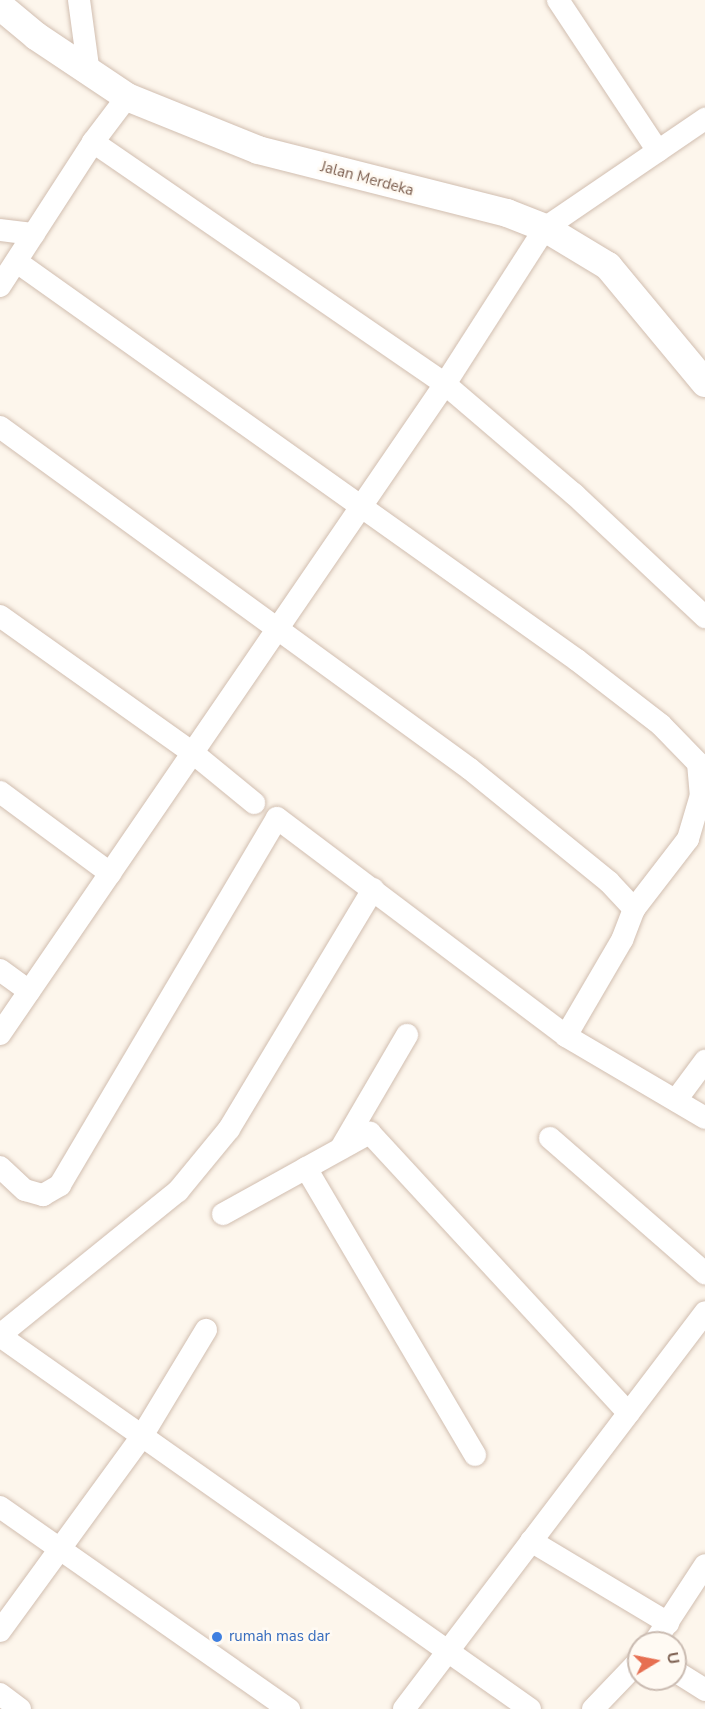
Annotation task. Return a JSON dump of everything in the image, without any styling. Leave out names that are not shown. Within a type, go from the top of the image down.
[{"type":"street","points":[[79,0],[89,74]]},
{"type":"street","points":[[558,0],[658,151]]},
{"type":"street","name":"Jalan Merdeka","points":[[0,6],[9,17],[89,74],[128,98],[258,150],[507,213],[545,228],[608,266],[705,383]]},
{"type":"street","points":[[0,286],[93,142],[128,98]]},
{"type":"street","points":[[0,1034],[445,384],[545,228],[705,119]]},
{"type":"street","points":[[93,142],[445,384],[574,494],[705,616]]},
{"type":"street","points":[[0,230],[34,234]]},
{"type":"street","points":[[17,262],[360,508],[577,660],[661,725],[698,763],[701,795],[688,839],[634,909],[622,940],[566,1036]]},
{"type":"street","points":[[0,427],[279,627],[470,769],[609,882],[634,909]]},
{"type":"street","points":[[0,616],[193,753],[254,803]]},
{"type":"street","points":[[0,792],[110,873]]},
{"type":"street","points":[[0,1167],[25,1190],[43,1195],[60,1185],[277,818],[566,1036],[705,1118]]},
{"type":"street","points":[[373,889],[229,1129],[178,1191],[0,1336],[530,1709]]},
{"type":"street","points":[[0,970],[29,991]]},
{"type":"street","points":[[340,1149],[407,1035]]},
{"type":"street","points":[[676,1100],[705,1061]]},
{"type":"street","points":[[223,1214],[370,1133],[628,1413]]},
{"type":"street","points":[[550,1138],[705,1273]]},
{"type":"street","points":[[306,1168],[475,1455]]},
{"type":"street","points":[[404,1709],[705,1312]]},
{"type":"street","points":[[0,1631],[62,1550],[142,1436],[206,1330]]},
{"type":"street","points":[[0,1507],[290,1709]]},
{"type":"street","points":[[531,1540],[668,1623]]},
{"type":"street","points":[[662,1631],[705,1565]]},
{"type":"street","points":[[593,1709],[627,1674]]},
{"type":"street","points":[[687,1679],[705,1690]]},
{"type":"street","points":[[0,1694],[21,1709]]},
{"type":"place","name":"rumah mas dar","points":[[217,1637]]}]
